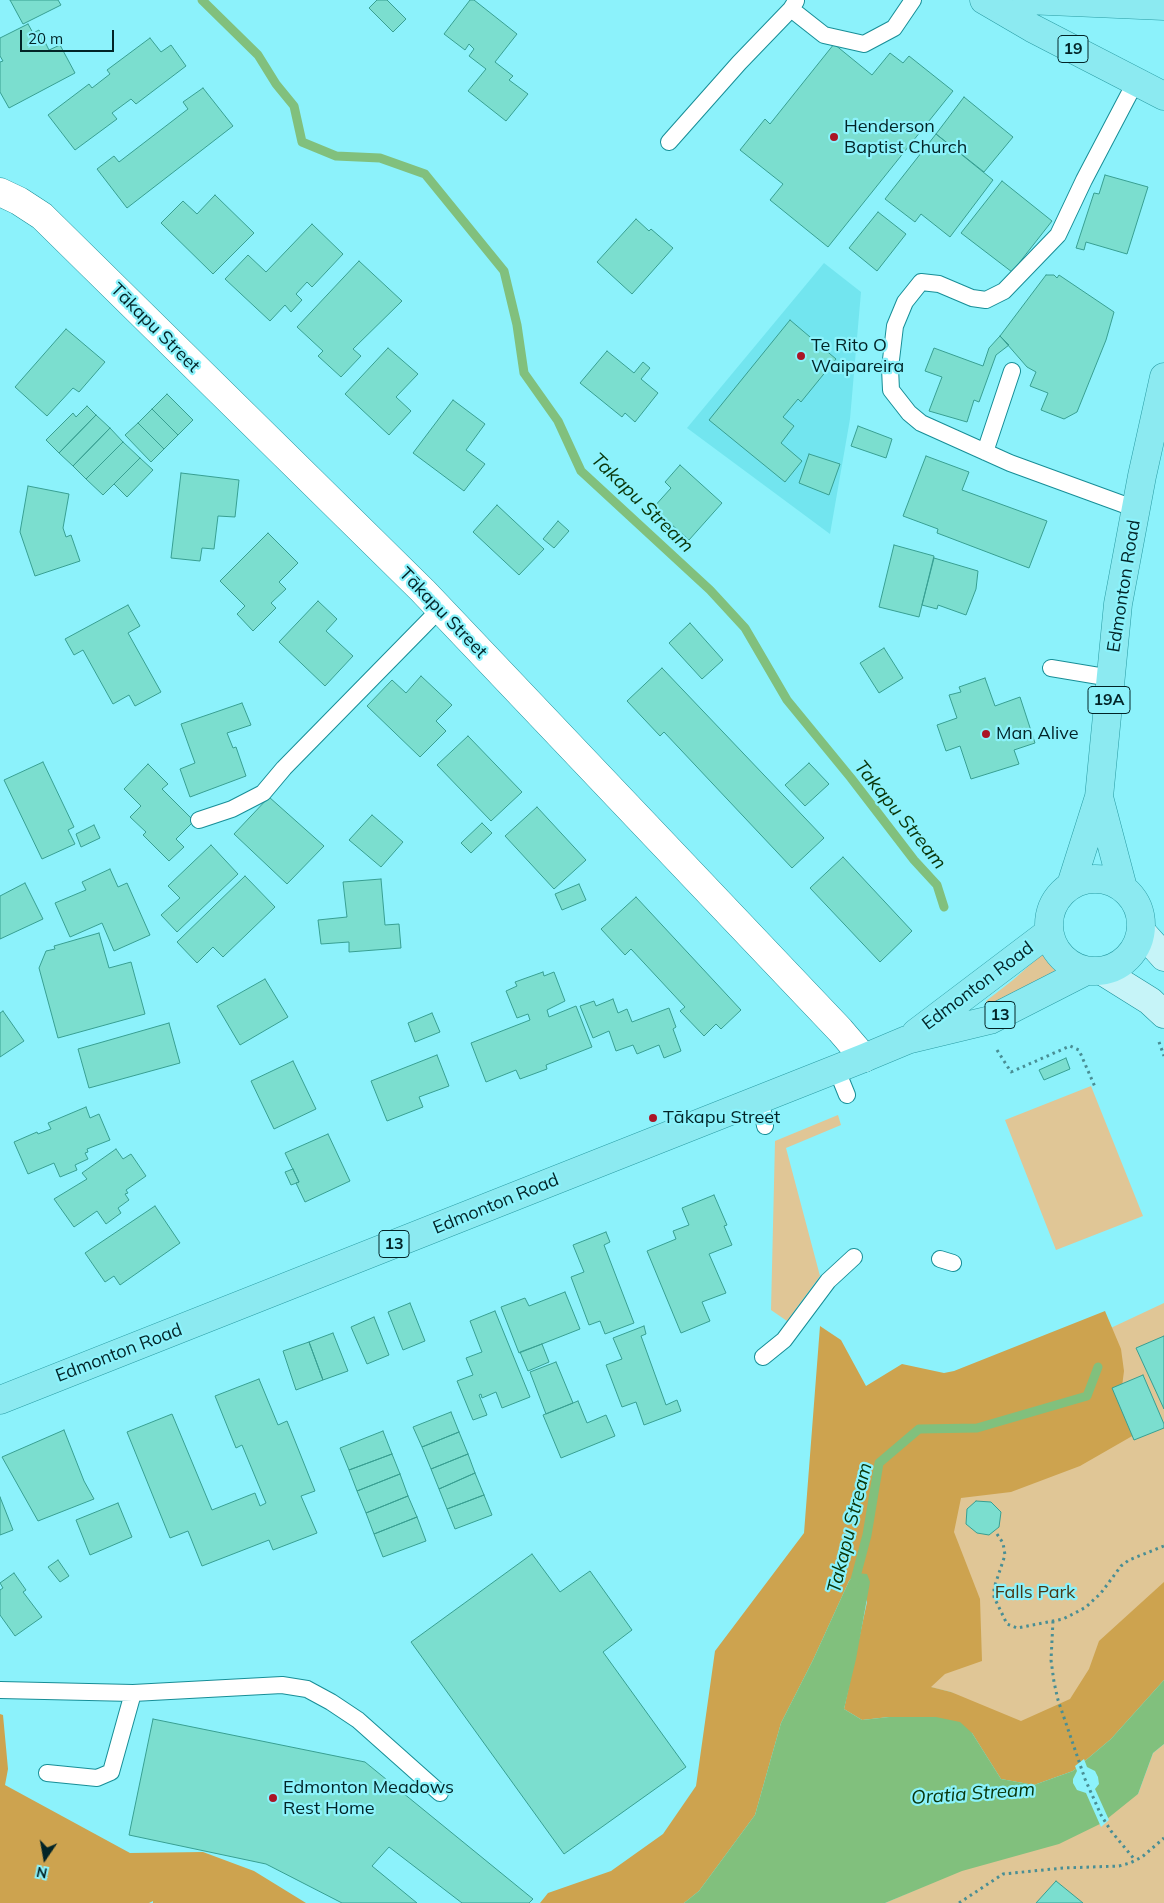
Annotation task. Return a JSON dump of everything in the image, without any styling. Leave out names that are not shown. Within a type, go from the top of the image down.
[{"type":"main road","name":"19","points":[[984,0],[1032,28],[1164,96]]},
{"type":"main road","points":[[1026,0],[1164,6]]},
{"type":"main road","name":"Edmonton Road","points":[[1072,885],[1100,797],[1118,604],[1164,377]]},
{"type":"main road","name":"Edmonton Road","points":[[1100,797],[1123,888]]},
{"type":"main road","points":[[1094,971],[1122,963],[1134,952],[1142,931],[1141,915],[1134,900],[1123,888],[1109,880],[1093,879],[1072,885],[1059,895],[1048,917],[1048,933],[1054,948],[1062,959],[1076,968],[1094,971],[1150,1001],[1164,1014]]},
{"type":"main road","points":[[1142,931],[1164,957]]},
{"type":"main road","name":"Edmonton Road","points":[[907,1040],[1048,933]]},
{"type":"main road","name":"Edmonton Road","points":[[0,1400],[907,1040],[990,1020],[1094,971]]},
{"type":"street","name":"Tākapu Street","points":[[0,192],[42,216],[440,609],[840,1030],[864,1058]]},
{"type":"lane","points":[[669,142],[794,4],[824,35],[864,44],[894,28],[914,0]]},
{"type":"lane","points":[[1136,81],[1084,180],[1058,235],[1004,291],[986,300],[972,298],[939,284],[922,282],[905,302],[895,326],[890,368],[891,390],[909,413],[921,423],[1010,463],[1136,509]]},
{"type":"lane","points":[[985,452],[1012,371]]},
{"type":"lane","points":[[199,820],[232,809],[263,793],[284,768],[440,609]]},
{"type":"lane","points":[[1051,668],[1111,678]]},
{"type":"lane","points":[[836,1068],[847,1095]]},
{"type":"lane","points":[[761,1099],[765,1126]]},
{"type":"lane","points":[[763,1356],[784,1340],[828,1281],[854,1257]]},
{"type":"lane","points":[[0,1690],[133,1693],[282,1685],[307,1688],[358,1720],[440,1793]]},
{"type":"lane","points":[[47,1773],[97,1778],[111,1772],[133,1693]]},
{"type":"path","points":[[997,1050],[1011,1072],[1070,1046],[1079,1050],[1095,1087]]},
{"type":"path","points":[[997,1534],[1003,1543],[1005,1555],[1003,1566],[994,1588],[994,1597],[1003,1618],[1011,1627],[1017,1628],[1063,1619],[1086,1607],[1101,1593],[1120,1566],[1135,1557],[1164,1546]]},
{"type":"path","points":[[1053,1621],[1052,1660],[1058,1700],[1089,1788],[1101,1815],[1124,1848],[1135,1860]]},
{"type":"path","points":[[959,1903],[1003,1874],[1063,1868],[1119,1866],[1142,1857],[1164,1838]]},
{"type":"shaded area","name":"Te Rito O Waipareira","points":[[824,263],[861,292],[850,419],[830,534],[687,428]]},
{"type":"shaded area","points":[[1105,1311],[1121,1349],[1124,1371],[1120,1402],[1134,1435],[1080,1466],[1011,1492],[961,1498],[954,1532],[980,1599],[982,1661],[945,1674],[931,1687],[951,1692],[1021,1721],[1070,1699],[1089,1669],[1099,1641],[1164,1582],[1164,1680],[1111,1739],[1073,1771],[1034,1785],[1001,1779],[972,1733],[889,1717],[862,1720],[844,1709],[867,1602],[856,1573],[849,1581],[813,1660],[781,1723],[755,1815],[699,1891],[684,1903],[540,1903],[548,1893],[611,1871],[663,1834],[696,1786],[715,1651],[804,1533],[820,1326],[841,1340],[866,1386],[902,1364],[944,1373],[954,1371]]},
{"type":"shaded area","points":[[0,1714],[3,1715],[8,1769],[5,1785],[130,1853],[203,1852],[254,1871],[306,1903],[153,1903],[153,1901],[149,1903],[0,1903]]},
{"type":"green space","points":[[1049,948],[1058,964],[1058,969],[990,1008],[988,1006],[986,1001]]},
{"type":"green space","points":[[1091,1086],[1143,1216],[1056,1250],[1005,1120]]},
{"type":"green space","points":[[838,1115],[841,1125],[786,1148],[820,1276],[787,1321],[771,1310],[775,1141]]},
{"type":"green space","name":"Falls Park","points":[[1164,1303],[1164,1673],[1035,1741],[951,1692],[909,1682],[896,1580],[1083,1341]]},
{"type":"green space","points":[[1164,1744],[1164,1903],[885,1903],[1138,1794],[1153,1753]]},
{"type":"water","name":"Oratia Stream","points":[[856,1573],[867,1574],[870,1582],[856,1659],[844,1709],[862,1720],[889,1717],[936,1717],[960,1722],[972,1733],[1001,1779],[1034,1785],[1073,1771],[1111,1739],[1164,1680],[1164,1744],[1153,1753],[1138,1794],[1102,1823],[1059,1844],[962,1871],[885,1903],[684,1903],[699,1891],[755,1815],[781,1723],[813,1660],[849,1581]]},
{"type":"pier","points":[[1084,1759],[1087,1767],[1095,1771],[1098,1777],[1099,1784],[1095,1789],[1109,1820],[1101,1827],[1086,1793],[1077,1790],[1073,1783],[1077,1771],[1075,1766]]},
{"type":"building","points":[[10,0],[58,0],[61,5],[23,24]]},
{"type":"building","points":[[377,0],[387,0],[406,19],[393,32],[369,8]]},
{"type":"building","points":[[470,0],[474,0],[517,34],[495,62],[513,76],[509,80],[528,94],[506,121],[468,91],[486,69],[469,56],[474,49],[469,44],[465,50],[444,34]]},
{"type":"building","points":[[28,24],[33,33],[39,30],[49,50],[60,45],[75,73],[9,108],[0,92],[0,62],[3,61],[0,56],[0,38]]},
{"type":"building","points":[[150,38],[161,52],[171,45],[186,66],[136,104],[131,99],[112,113],[117,119],[75,150],[48,115],[89,84],[92,88],[110,74],[107,70]]},
{"type":"building","name":"Henderson Baptist Church","points":[[834,44],[872,75],[890,53],[903,63],[909,56],[953,91],[828,247],[770,200],[783,184],[740,150],[765,119],[770,124]]},
{"type":"building","points":[[203,88],[233,126],[127,208],[97,169],[114,156],[119,162],[188,109],[183,102]]},
{"type":"building","points":[[964,97],[1013,137],[984,172],[936,134]]},
{"type":"building","points":[[936,134],[993,180],[950,237],[921,214],[915,222],[885,199]]},
{"type":"building","points":[[1105,175],[1148,187],[1127,254],[1086,242],[1084,250],[1076,248],[1094,193],[1099,194]]},
{"type":"building","points":[[1002,181],[1052,221],[1012,272],[961,233]]},
{"type":"building","points":[[215,195],[254,233],[213,274],[161,223],[183,201],[197,214]]},
{"type":"building","points":[[878,212],[906,234],[877,271],[849,248]]},
{"type":"building","points":[[636,219],[673,248],[632,294],[597,262]]},
{"type":"building","points":[[312,224],[343,254],[312,287],[307,282],[296,294],[302,300],[291,312],[285,305],[270,321],[225,279],[248,255],[266,272]]},
{"type":"building","points":[[359,261],[402,301],[353,349],[361,356],[341,377],[318,356],[323,351],[297,327]]},
{"type":"building","points":[[1046,275],[1054,275],[1057,278],[1059,275],[1114,312],[1106,340],[1077,412],[1064,419],[1041,410],[1048,393],[1030,386],[1036,372],[1027,367],[1000,336]]},
{"type":"building","points":[[790,320],[836,359],[801,402],[798,399],[783,417],[794,426],[781,443],[802,461],[785,482],[709,420]]},
{"type":"building","points":[[66,329],[105,362],[79,392],[73,388],[47,416],[15,387]]},
{"type":"building","points":[[1000,336],[1009,345],[996,355],[979,402],[974,400],[967,422],[929,411],[942,377],[925,371],[934,348],[983,366],[989,348]]},
{"type":"building","points":[[388,348],[418,374],[396,397],[411,411],[389,435],[345,394]]},
{"type":"building","points":[[607,351],[634,373],[643,362],[650,368],[641,379],[658,393],[635,422],[625,413],[622,417],[580,383]]},
{"type":"building","points":[[167,394],[193,420],[178,435],[152,409]]},
{"type":"building","points":[[453,400],[485,424],[466,450],[485,464],[464,491],[413,453]]},
{"type":"building","points":[[87,406],[96,415],[59,453],[46,440],[73,413],[76,417]]},
{"type":"building","points":[[152,409],[178,435],[164,449],[138,423]]},
{"type":"building","points":[[96,415],[110,428],[73,466],[59,453]]},
{"type":"building","points":[[138,423],[164,449],[151,462],[125,435]]},
{"type":"building","points":[[858,426],[892,439],[886,458],[851,446]]},
{"type":"building","points":[[110,428],[123,442],[86,479],[73,466]]},
{"type":"building","points":[[123,442],[140,458],[103,495],[86,479]]},
{"type":"building","points":[[809,454],[840,464],[829,495],[799,483]]},
{"type":"building","points":[[926,456],[969,472],[962,490],[1047,521],[1029,568],[937,533],[938,529],[903,516]]},
{"type":"building","points":[[140,458],[153,470],[127,497],[114,484]]},
{"type":"building","points":[[680,465],[722,503],[689,540],[653,508],[671,488],[665,482]]},
{"type":"building","points":[[181,473],[239,480],[235,517],[218,516],[214,549],[202,548],[200,561],[171,558]]},
{"type":"building","points":[[28,486],[69,494],[63,528],[66,537],[71,535],[80,561],[35,576],[20,532]]},
{"type":"building","points":[[497,505],[544,549],[519,575],[473,532]]},
{"type":"building","points":[[558,521],[569,531],[554,548],[543,539]]},
{"type":"building","points":[[268,533],[298,563],[279,582],[286,589],[271,603],[276,608],[253,631],[237,614],[245,606],[220,581]]},
{"type":"building","points":[[894,545],[934,556],[919,617],[879,607]]},
{"type":"building","points":[[934,558],[978,571],[976,589],[966,615],[938,605],[937,609],[922,605]]},
{"type":"building","points":[[318,601],[337,619],[326,631],[353,656],[325,686],[279,642]]},
{"type":"building","points":[[128,605],[140,626],[128,633],[161,692],[135,706],[129,695],[113,704],[83,650],[74,655],[65,639]]},
{"type":"building","points":[[690,623],[723,660],[702,679],[669,643]]},
{"type":"building","points":[[884,648],[903,678],[879,693],[860,663]]},
{"type":"building","points":[[662,668],[824,838],[792,868],[664,732],[660,736],[627,701]]},
{"type":"building","points":[[421,676],[452,705],[436,721],[446,731],[420,757],[367,706],[392,680],[406,693]]},
{"type":"building","name":"Man Alive","points":[[985,678],[995,706],[1020,697],[1035,743],[1014,750],[1019,764],[971,779],[960,746],[946,751],[937,725],[957,718],[949,695],[961,692],[959,687]]},
{"type":"building","points":[[242,703],[251,725],[227,733],[233,748],[236,747],[246,776],[190,797],[180,769],[195,763],[181,724]]},
{"type":"building","points":[[468,736],[522,792],[491,821],[437,765]]},
{"type":"building","points":[[43,762],[74,827],[68,830],[75,844],[42,859],[4,780]]},
{"type":"building","points":[[809,763],[829,784],[805,806],[785,785]]},
{"type":"building","points":[[148,764],[168,784],[162,789],[194,821],[176,839],[184,847],[169,861],[143,835],[146,832],[130,817],[141,806],[124,789]]},
{"type":"building","points":[[269,797],[324,846],[287,884],[234,834]]},
{"type":"building","points":[[537,807],[586,860],[554,889],[505,836]]},
{"type":"building","points":[[372,815],[403,842],[381,867],[349,840]]},
{"type":"building","points":[[482,823],[492,833],[471,853],[461,843]]},
{"type":"building","points":[[94,825],[100,838],[81,847],[76,834]]},
{"type":"building","points":[[211,845],[238,874],[177,932],[161,915],[180,898],[168,886]]},
{"type":"building","points":[[843,857],[912,931],[880,962],[810,888]]},
{"type":"building","points":[[110,869],[118,887],[127,883],[150,935],[114,951],[102,923],[70,937],[55,903],[86,890],[82,882]]},
{"type":"building","points":[[245,876],[275,907],[223,957],[213,947],[197,963],[177,942]]},
{"type":"building","points":[[381,879],[385,925],[399,924],[401,948],[349,952],[349,942],[321,944],[318,920],[347,917],[343,882]]},
{"type":"building","points":[[25,883],[43,919],[0,939],[0,896]]},
{"type":"building","points":[[579,884],[586,900],[562,910],[555,894]]},
{"type":"building","points":[[636,897],[741,1010],[721,1029],[716,1024],[704,1036],[680,1011],[685,1007],[631,949],[625,955],[601,929]]},
{"type":"building","points":[[99,933],[109,968],[131,962],[145,1014],[58,1038],[39,968],[46,951],[55,949],[54,946]]},
{"type":"building","points":[[543,972],[544,976],[554,972],[565,1001],[547,1010],[549,1017],[576,1006],[592,1047],[546,1065],[547,1069],[520,1079],[516,1070],[486,1082],[471,1043],[530,1020],[528,1014],[517,1018],[506,991],[517,986],[515,982]]},
{"type":"building","points":[[265,979],[288,1017],[240,1045],[217,1006]]},
{"type":"building","points":[[613,999],[618,1013],[627,1009],[632,1022],[669,1008],[676,1027],[673,1029],[681,1051],[664,1058],[659,1045],[637,1054],[633,1045],[616,1051],[609,1031],[593,1038],[580,1006],[594,1001],[596,1006]]},
{"type":"building","points":[[3,1011],[24,1041],[0,1057],[0,1013]]},
{"type":"building","points":[[432,1013],[440,1032],[415,1042],[408,1023]]},
{"type":"building","points":[[169,1023],[180,1063],[89,1088],[78,1049]]},
{"type":"building","points":[[437,1055],[449,1086],[419,1097],[423,1107],[387,1121],[371,1081]]},
{"type":"building","points":[[1066,1058],[1070,1069],[1044,1080],[1039,1070]]},
{"type":"building","points":[[293,1061],[316,1109],[274,1129],[251,1081]]},
{"type":"building","points":[[86,1107],[90,1118],[99,1114],[110,1140],[87,1149],[88,1152],[85,1153],[88,1159],[75,1165],[77,1170],[60,1177],[54,1163],[28,1174],[14,1142],[37,1132],[38,1134],[51,1129],[48,1123]]},
{"type":"building","points":[[328,1134],[350,1181],[305,1202],[296,1183],[299,1182],[285,1153]]},
{"type":"building","points":[[116,1149],[123,1159],[131,1154],[146,1176],[126,1190],[128,1193],[125,1194],[129,1200],[118,1208],[121,1213],[106,1224],[97,1211],[74,1227],[54,1199],[87,1179],[82,1173]]},
{"type":"building","points":[[293,1169],[299,1182],[291,1185],[285,1172]]},
{"type":"building","points":[[714,1195],[727,1225],[724,1226],[732,1245],[709,1254],[726,1293],[702,1302],[710,1321],[681,1333],[647,1251],[676,1239],[673,1231],[689,1225],[682,1208]]},
{"type":"building","points":[[155,1206],[180,1243],[120,1285],[114,1276],[105,1282],[85,1253]]},
{"type":"building","points":[[606,1232],[610,1242],[604,1245],[634,1323],[605,1334],[600,1321],[589,1325],[571,1277],[584,1272],[573,1245]]},
{"type":"building","points":[[565,1292],[580,1329],[519,1353],[501,1307],[525,1298],[529,1306]]},
{"type":"building","points":[[410,1303],[425,1341],[403,1350],[388,1312]]},
{"type":"building","points":[[495,1311],[530,1397],[502,1408],[496,1392],[482,1398],[481,1394],[479,1395],[487,1415],[473,1420],[457,1381],[473,1375],[466,1358],[482,1352],[470,1321]]},
{"type":"building","points":[[374,1317],[389,1355],[367,1364],[351,1327]]},
{"type":"building","points":[[644,1326],[646,1334],[641,1336],[666,1405],[677,1400],[681,1411],[644,1425],[636,1402],[622,1407],[606,1365],[622,1359],[613,1338]]},
{"type":"building","points":[[333,1333],[348,1371],[323,1380],[309,1342]]},
{"type":"building","points":[[1164,1336],[1164,1409],[1136,1348]]},
{"type":"building","points":[[309,1342],[323,1380],[296,1390],[283,1351]]},
{"type":"building","points":[[542,1344],[549,1362],[528,1371],[520,1352]]},
{"type":"building","points":[[556,1362],[573,1403],[546,1414],[530,1372]]},
{"type":"building","points":[[1143,1375],[1164,1428],[1134,1440],[1112,1388]]},
{"type":"building","points":[[259,1379],[278,1425],[287,1421],[315,1491],[301,1496],[317,1533],[273,1550],[269,1540],[202,1566],[188,1531],[170,1538],[127,1432],[172,1414],[212,1510],[255,1493],[260,1506],[266,1503],[242,1445],[236,1448],[215,1396]]},
{"type":"building","points":[[578,1401],[587,1423],[606,1415],[615,1436],[561,1458],[543,1415]]},
{"type":"building","points":[[451,1412],[459,1432],[422,1447],[413,1427]]},
{"type":"building","points":[[64,1430],[84,1481],[94,1499],[38,1521],[2,1457]]},
{"type":"building","points":[[383,1431],[392,1454],[349,1470],[340,1448]]},
{"type":"building","points":[[459,1432],[468,1454],[431,1469],[422,1447]]},
{"type":"building","points":[[392,1454],[400,1474],[357,1491],[349,1470]]},
{"type":"building","points":[[468,1454],[475,1473],[439,1489],[431,1469]]},
{"type":"building","points":[[475,1473],[484,1495],[447,1509],[439,1489]]},
{"type":"building","points":[[400,1474],[408,1496],[366,1513],[357,1491]]},
{"type":"building","points":[[484,1495],[492,1515],[455,1529],[447,1509]]},
{"type":"building","points":[[408,1496],[417,1517],[374,1534],[366,1513]]},
{"type":"building","points":[[0,1497],[13,1530],[0,1535]]},
{"type":"building","points":[[976,1501],[991,1502],[1001,1512],[999,1527],[989,1535],[977,1533],[966,1524],[967,1509]]},
{"type":"building","points":[[118,1503],[132,1537],[90,1555],[76,1520]]},
{"type":"building","points":[[417,1517],[426,1541],[383,1557],[374,1534]]},
{"type":"building","points":[[532,1554],[560,1592],[590,1571],[632,1630],[603,1652],[686,1767],[564,1854],[411,1642]]},
{"type":"building","points":[[58,1560],[69,1576],[60,1582],[48,1567]]},
{"type":"building","points":[[14,1573],[26,1590],[23,1592],[42,1617],[15,1636],[0,1615],[0,1590],[3,1588],[0,1583]]},
{"type":"building","name":"Edmonton Meadows Rest Home","points":[[153,1719],[365,1762],[533,1899],[529,1903],[462,1903],[389,1847],[372,1866],[417,1903],[342,1903],[266,1864],[129,1835]]},
{"type":"building","points":[[1056,1881],[1083,1903],[1036,1903]]},
{"type":"waterway","name":"Takapu Stream","points":[[202,0],[258,55],[276,84],[294,106],[302,142],[336,156],[380,158],[425,174],[504,271],[517,325],[524,373],[558,421],[581,471],[710,590],[745,628],[787,700],[851,778],[914,860],[937,885],[944,907]]},
{"type":"waterway","name":"Takapu Stream","points":[[854,1584],[867,1535],[879,1463],[919,1429],[977,1428],[1087,1396],[1098,1367]]},
{"type":"place","name":"Henderson Baptist Church","points":[[834,137]]},
{"type":"place","name":"Te Rito O Waipareira","points":[[801,356]]},
{"type":"place","name":"Man Alive","points":[[986,734]]},
{"type":"place","name":"Tākapu Street","points":[[653,1118]]},
{"type":"place","name":"Edmonton Meadows Rest Home","points":[[273,1798]]}]
